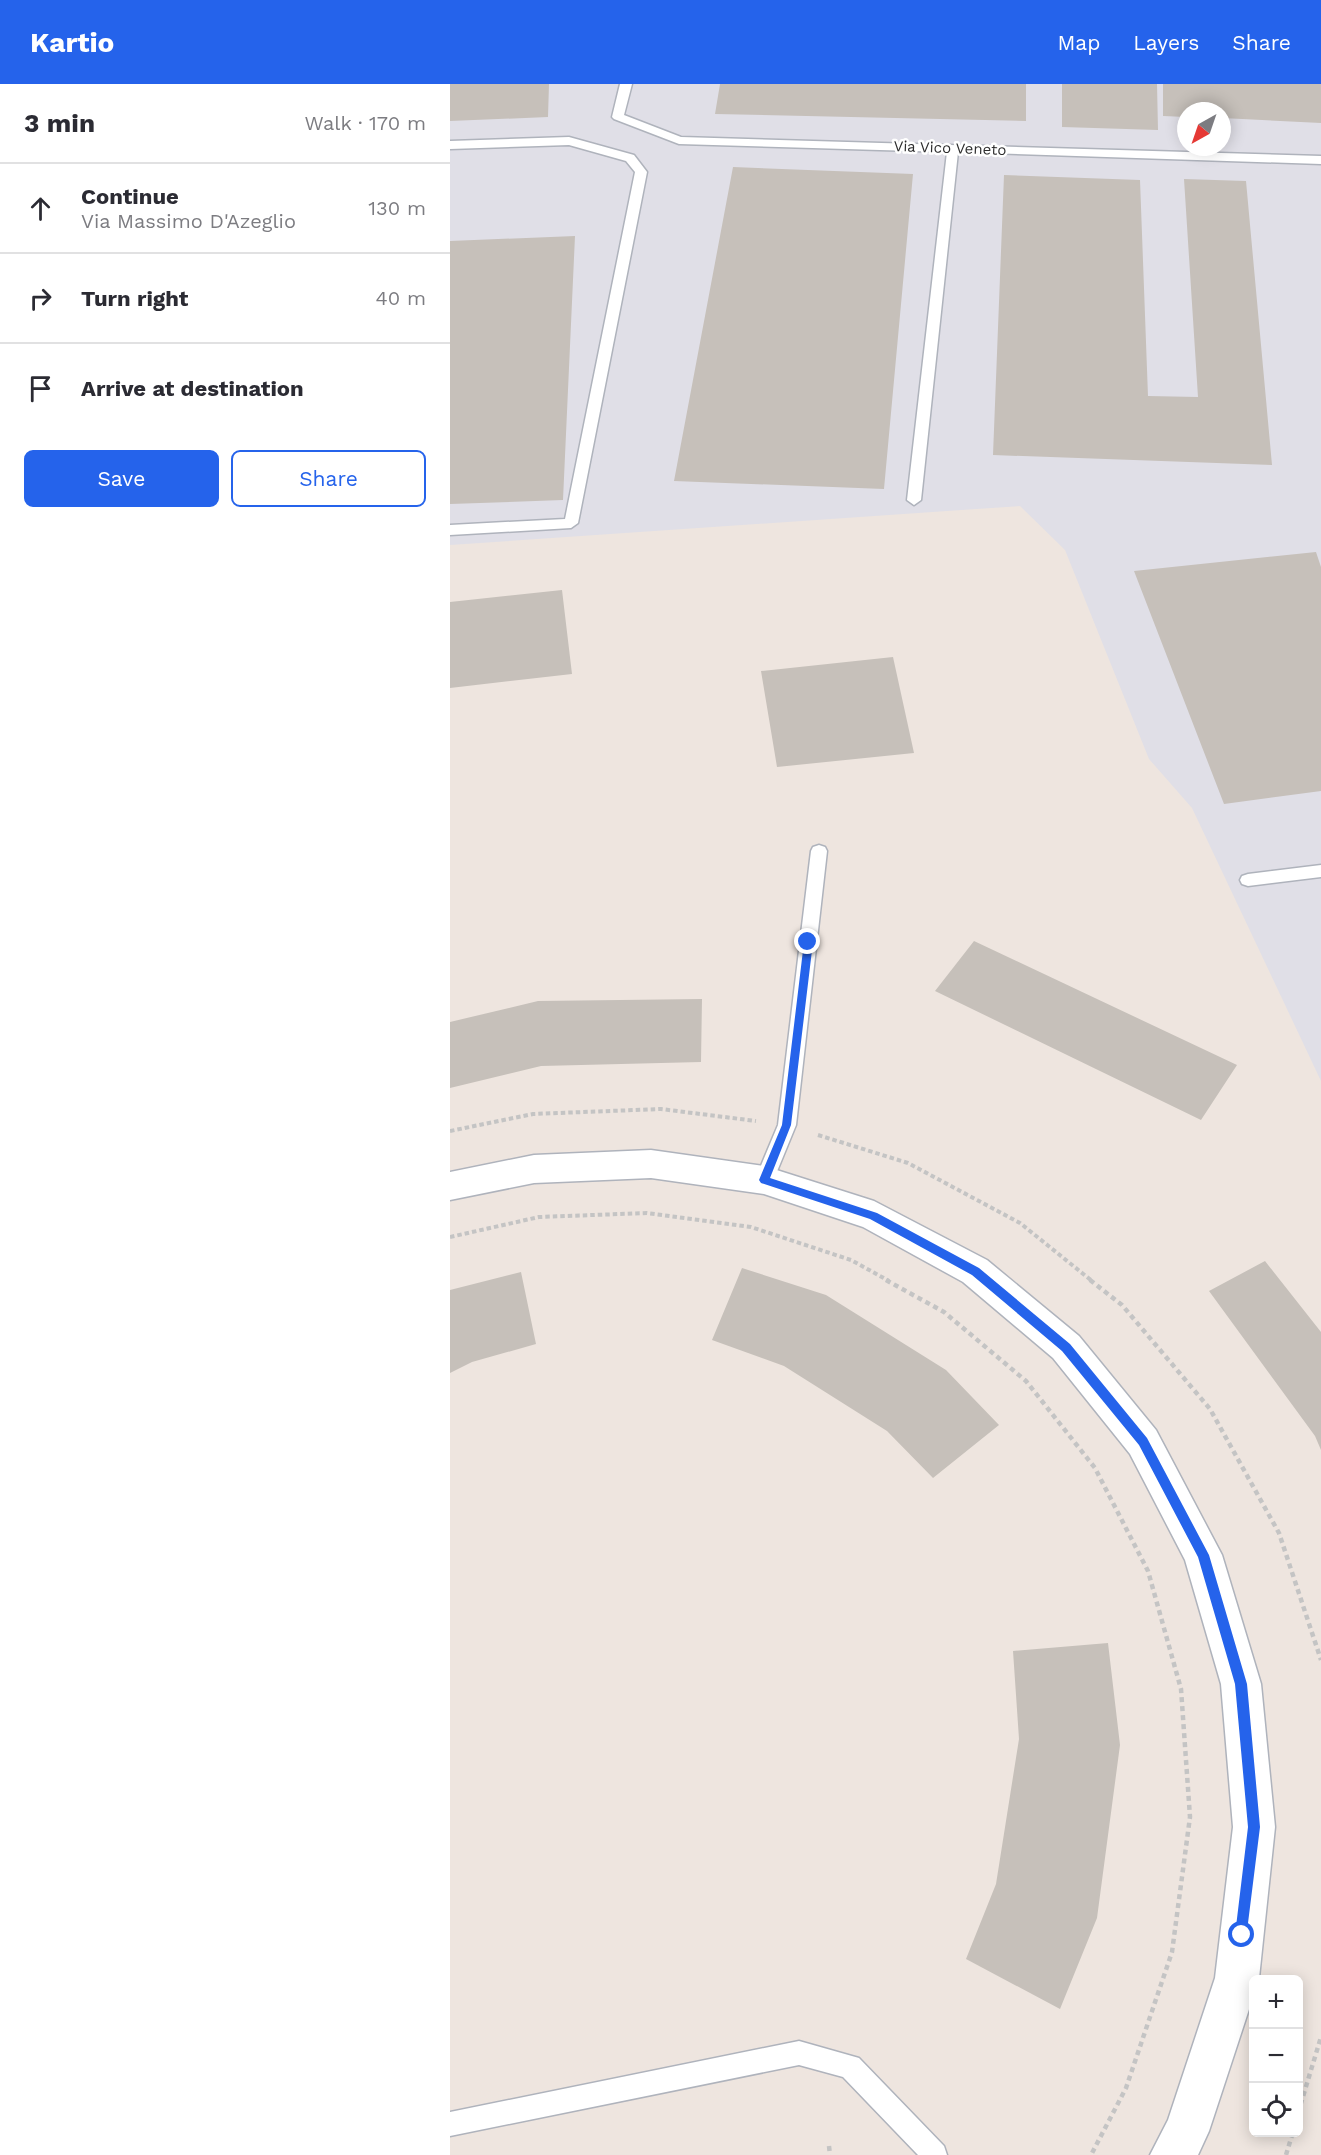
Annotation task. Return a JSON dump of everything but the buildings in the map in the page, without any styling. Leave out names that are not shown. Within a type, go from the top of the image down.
[{"type":"street","points":[[450,1186],[534,1168],[651,1164],[764,1180],[874,1216],[975,1271],[1066,1347],[1143,1442],[1203,1555],[1241,1684],[1254,1827],[1237,1978],[1187,2131],[1173,2155]]},
{"type":"lane","name":"Via Vico Veneto","points":[[626,84],[618,117],[679,140],[1321,160]]},
{"type":"lane","points":[[450,145],[569,141],[630,158],[641,172],[571,523],[450,530]]},
{"type":"lane","points":[[914,500],[953,148]]},
{"type":"lane","points":[[764,1180],[787,1125],[819,851]]},
{"type":"lane","points":[[1248,880],[1321,871]]},
{"type":"lane","points":[[450,2124],[799,2053],[850,2067],[936,2155]]},
{"type":"path","points":[[450,1237],[539,1217],[646,1213],[751,1227],[851,1260],[944,1312],[1017,1373],[1026,1381],[1095,1468],[1148,1571],[1181,1689],[1190,1816],[1172,1952],[1126,2088],[1091,2155]]},
{"type":"path","points":[[1303,2099],[1321,2037]]},
{"type":"path","points":[[1286,2155],[1292,2137]]},
{"type":"path","points":[[829,2146],[830,2155]]},
{"type":"shaded area","points":[[450,84],[1321,84],[1321,1081],[1192,808],[1149,759],[1065,550],[1020,506],[450,545]]},
{"type":"route","points":[[808,942],[787,1125],[764,1180],[874,1216],[975,1271],[1066,1347],[1143,1442],[1203,1555],[1241,1684],[1254,1827],[1242,1935]]}]
